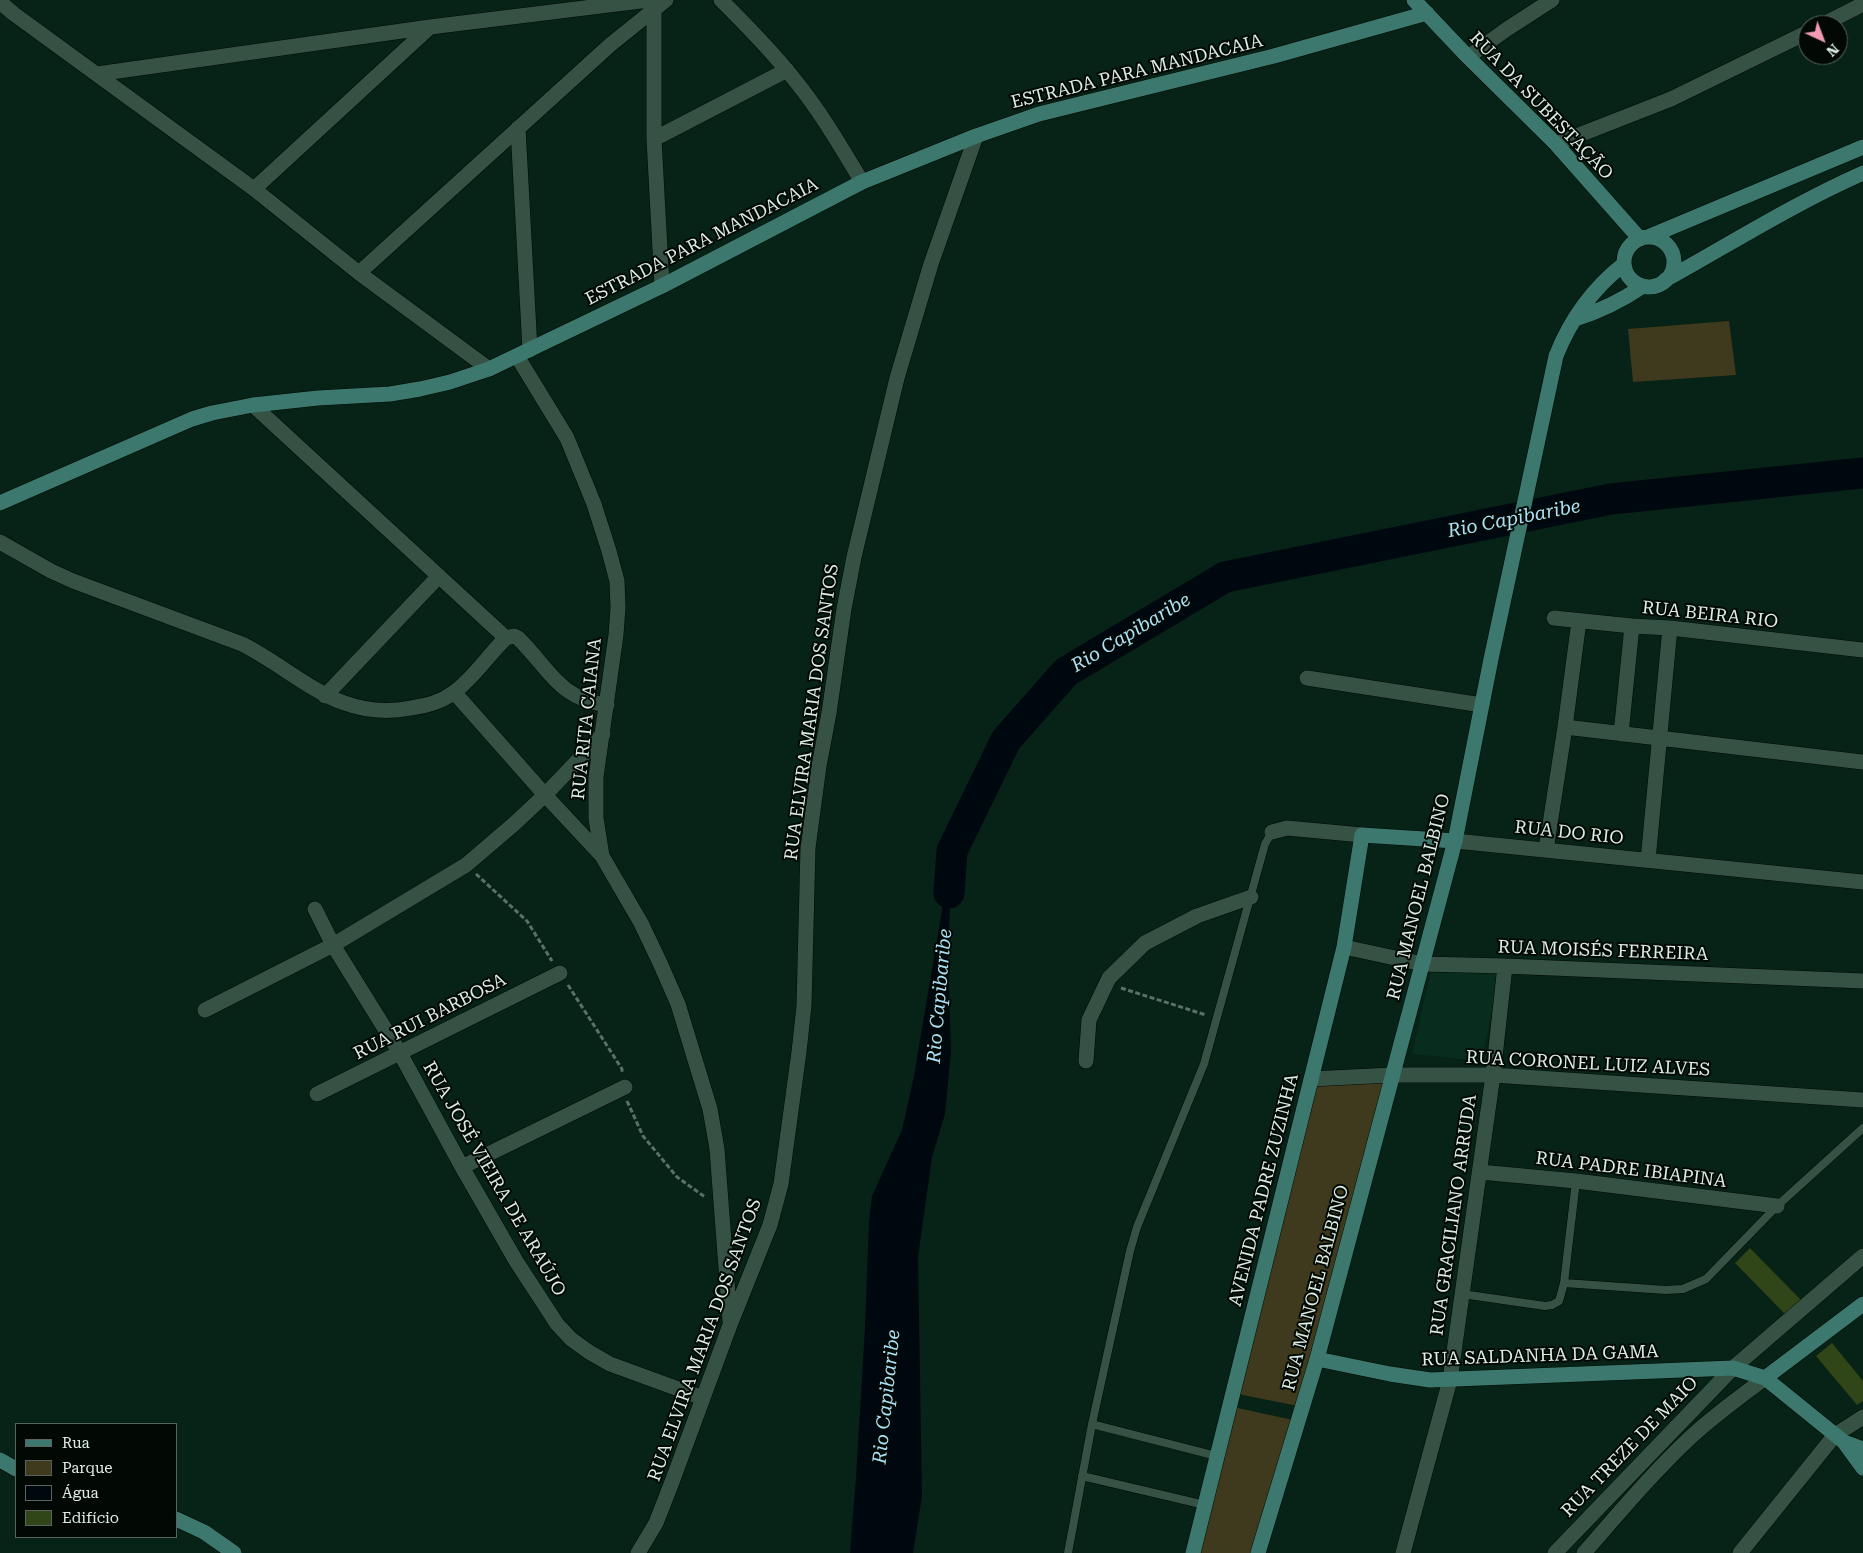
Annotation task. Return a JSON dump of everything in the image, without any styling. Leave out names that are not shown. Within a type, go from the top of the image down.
[{"type":"street","points":[[721,0],[748,26],[787,70],[814,105],[862,182]]},
{"type":"street","name":"RUA DA SUBESTAÇÃO","points":[[1414,0],[1468,57],[1556,144],[1644,238]]},
{"type":"street","points":[[1468,57],[1552,0]]},
{"type":"street","points":[[0,2],[254,190],[359,272],[489,369]]},
{"type":"street","points":[[97,74],[430,27],[656,3]]},
{"type":"street","points":[[359,272],[656,3]]},
{"type":"street","points":[[656,3],[654,139],[662,286]]},
{"type":"street","points":[[1842,15],[1863,4]]},
{"type":"street","name":"ESTRADA PARA MANDACAIA","points":[[0,504],[192,419],[212,413],[253,405],[318,398],[390,394],[450,382],[489,369],[662,286],[862,182],[976,136],[1039,114],[1274,56],[1427,13]]},
{"type":"street","points":[[254,190],[430,27]]},
{"type":"street","points":[[1556,144],[1671,99],[1798,37]]},
{"type":"street","points":[[654,139],[787,70]]},
{"type":"street","points":[[518,128],[523,353]]},
{"type":"street","name":"RUA ELVIRA MARIA DOS SANTOS","points":[[638,1553],[656,1523],[730,1325],[770,1225],[780,1184],[804,1006],[808,848],[819,766],[854,557],[895,387],[931,264],[976,136]]},
{"type":"street","points":[[1863,147],[1644,238],[1628,249],[1625,256],[1624,264],[1630,279],[1643,286],[1652,287],[1800,204],[1863,173]]},
{"type":"street","points":[[1644,238],[1657,238],[1670,249],[1674,265],[1671,274],[1666,280]]},
{"type":"street","name":"RUA MANOEL BALBINO","points":[[1258,1553],[1317,1359],[1455,841],[1491,658],[1556,356],[1562,340],[1594,290],[1624,264]]},
{"type":"street","points":[[1575,319],[1612,306],[1643,286]]},
{"type":"street","name":"RUA RITA CAIANA","points":[[523,353],[567,438],[594,504],[617,581],[618,608],[607,705],[596,777],[596,818],[602,856],[641,923],[678,1004],[710,1109],[717,1150],[730,1325]]},
{"type":"street","points":[[253,405],[506,638]]},
{"type":"street","points":[[0,542],[51,571],[73,581],[242,644],[265,656],[325,696],[346,705],[371,711],[400,710],[442,700],[454,692],[506,638],[514,636],[518,638],[558,684],[569,692],[592,703],[607,705]]},
{"type":"street","points":[[325,696],[439,576]]},
{"type":"street","name":"RUA BEIRA RIO","points":[[1554,618],[1670,628],[1863,650]]},
{"type":"street","points":[[1546,850],[1579,621]]},
{"type":"street","points":[[1621,734],[1632,626]]},
{"type":"street","points":[[1648,860],[1670,628]]},
{"type":"street","points":[[1307,678],[1482,705]]},
{"type":"street","points":[[454,692],[602,856]]},
{"type":"street","points":[[1565,727],[1863,762]]},
{"type":"street","points":[[205,1010],[334,945],[466,865],[545,795],[603,734]]},
{"type":"street","name":"RUA DO RIO","points":[[1272,832],[1287,828],[1455,841],[1863,882]]},
{"type":"street","name":"AVENIDA PADRE ZUZINHA","points":[[1192,1553],[1344,947],[1362,835]]},
{"type":"street","points":[[1086,1061],[1089,1020],[1108,978],[1145,943],[1197,916],[1251,897]]},
{"type":"street","name":"RUA JOSÉ VIEIRA DE ARAÚJO","points":[[315,909],[334,945],[400,1053],[462,1168],[557,1324],[571,1339],[610,1364],[703,1398]]},
{"type":"street","name":"RUA MOISÉS FERREIRA","points":[[1344,947],[1423,964],[1863,981]]},
{"type":"street","name":"RUA GRACILIANO ARRUDA","points":[[1403,1553],[1450,1380],[1493,1075],[1505,966]]},
{"type":"street","name":"RUA RUI BARBOSA","points":[[317,1094],[560,972]]},
{"type":"street","name":"RUA CORONEL LUIZ ALVES","points":[[1311,1079],[1493,1075],[1863,1100]]},
{"type":"street","points":[[462,1168],[625,1087]]},
{"type":"street","name":"RUA PADRE IBIAPINA","points":[[1480,1172],[1576,1181],[1777,1206]]},
{"type":"street","name":"RUA TREZE DE MAIO","points":[[1555,1553],[1732,1368],[1863,1256]]},
{"type":"street","points":[[1863,1304],[1765,1378],[1839,1439],[1863,1468]]},
{"type":"street","name":"RUA SALDANHA DA GAMA","points":[[1317,1359],[1410,1378],[1450,1380],[1732,1368],[1765,1378]]},
{"type":"street","name":"RUA TREZE DE MAIO","points":[[1584,1553],[1692,1436],[1765,1378]]},
{"type":"street","points":[[1740,1553],[1839,1439],[1863,1417]]},
{"type":"street","points":[[1839,1439],[1863,1449]]},
{"type":"street","points":[[0,1460],[15,1468]]},
{"type":"street","points":[[178,1520],[204,1532],[234,1553]]},
{"type":"lane","points":[[1068,1553],[1092,1424],[1137,1227],[1204,1064],[1265,844],[1272,832]]},
{"type":"lane","points":[[1564,1284],[1666,1290],[1683,1289],[1706,1279],[1777,1206],[1863,1128]]},
{"type":"lane","points":[[1462,1294],[1552,1305],[1561,1298],[1576,1181]]},
{"type":"lane","points":[[1092,1424],[1217,1456]]},
{"type":"lane","points":[[1082,1476],[1205,1505]]},
{"type":"path","points":[[466,865],[527,921],[622,1069],[628,1104],[643,1136],[677,1177],[722,1209]]},
{"type":"path","points":[[1106,984],[1216,1019]]},
{"type":"shaded area","points":[[1431,971],[1499,973],[1482,1061],[1412,1054]]},
{"type":"green space","points":[[1729,321],[1736,375],[1633,382],[1628,329]]},
{"type":"green space","points":[[1387,1080],[1298,1406],[1238,1394],[1313,1082]]},
{"type":"green space","points":[[1233,1407],[1293,1420],[1253,1553],[1196,1553]]},
{"type":"water","points":[[952,851],[948,961],[951,1051],[945,1114],[932,1157],[918,1257],[922,1496],[913,1553],[850,1553],[872,1196],[902,1130],[914,1076]]},
{"type":"building","points":[[1750,1248],[1801,1300],[1786,1315],[1735,1263]]},
{"type":"building","points":[[1832,1343],[1863,1381],[1863,1401],[1857,1405],[1816,1356]]},
{"type":"waterway","name":"Rio Capibaribe","points":[[949,893],[952,851],[1006,740],[1066,672],[1225,577],[1611,499],[1863,473]]}]
